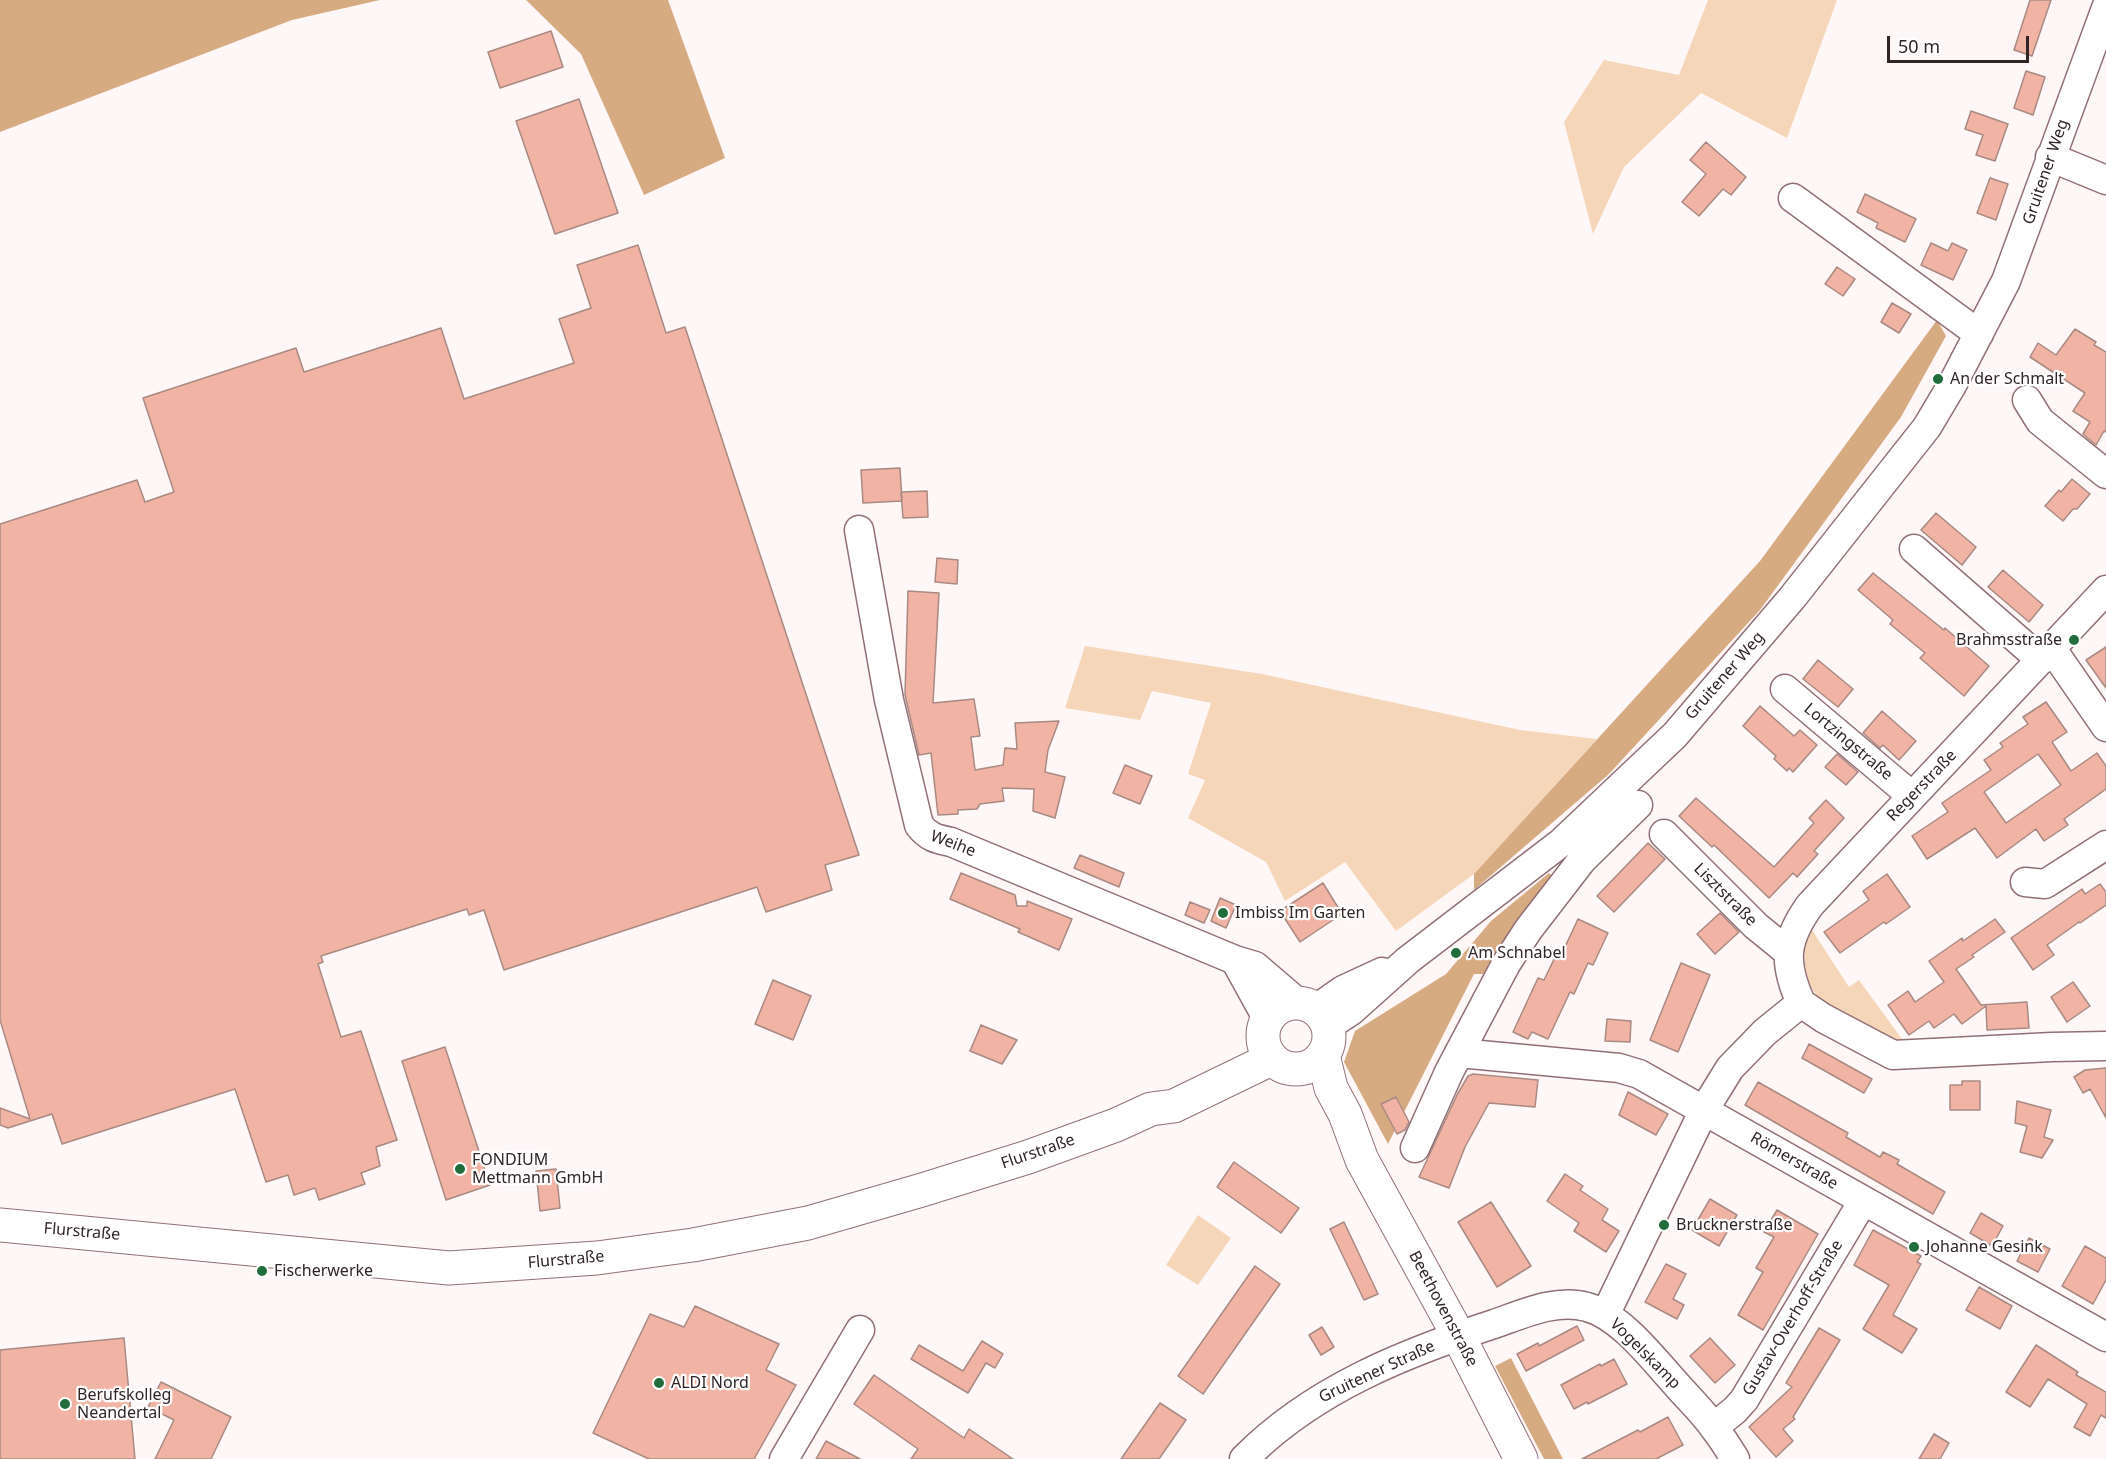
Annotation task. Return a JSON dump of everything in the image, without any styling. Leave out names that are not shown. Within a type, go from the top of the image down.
[{"type":"main road","points":[[1280,1006],[1316,1023],[1310,1066],[1273,1046],[1280,1006]]},
{"type":"main road","name":"Beethovenstraße","points":[[1316,1023],[1331,1088],[1345,1113],[1362,1160],[1458,1335],[1521,1459]]},
{"type":"main road","name":"Beethovenstraße","points":[[1273,1046],[1362,1160]]},
{"type":"main road","name":"Flurstraße","points":[[0,1225],[449,1268],[597,1258],[693,1245],[808,1223],[1028,1157],[1116,1125],[1151,1109],[1176,1084],[1234,1056],[1273,1046]]},
{"type":"street","name":"Gruitener Weg","points":[[1316,1023],[1351,1011],[1408,960],[1562,842],[1675,735],[1792,598],[1927,427],[2006,281],[2106,8]]},
{"type":"street","points":[[2050,157],[2106,180]]},
{"type":"street","points":[[1793,198],[1979,334]]},
{"type":"street","points":[[2027,400],[2040,421],[2106,474]]},
{"type":"street","name":"Weihe","points":[[859,530],[889,700],[919,825],[925,834],[951,842],[1235,960],[1256,966],[1316,1023]]},
{"type":"street","points":[[1914,549],[2047,654],[2106,727]]},
{"type":"street","name":"Regerstraße","points":[[1801,1003],[1793,985],[1788,952],[1797,923],[1810,905],[2106,590]]},
{"type":"street","name":"Lortzingstraße","points":[[1785,689],[1912,796]]},
{"type":"street","points":[[1415,1148],[1459,1053],[1496,981],[1528,930],[1582,860],[1638,805]]},
{"type":"street","name":"Lisztstraße","points":[[1664,834],[1756,926],[1788,952]]},
{"type":"street","points":[[2025,882],[2045,884],[2106,845]]},
{"type":"street","points":[[1235,960],[1273,1046]]},
{"type":"street","points":[[1605,1315],[1704,1110],[1730,1068],[1744,1052],[1801,1003],[1893,1055],[2106,1046]]},
{"type":"street","name":"Römerstraße","points":[[1459,1053],[1619,1068],[1639,1074],[2106,1337]]},
{"type":"street","name":"Gustav-Overhoff-Straße","points":[[1714,1427],[1744,1400],[1863,1201]]},
{"type":"street","name":"Vogelskamp","points":[[1458,1335],[1554,1306],[1588,1307],[1605,1315],[1643,1348],[1714,1427],[1735,1459]]},
{"type":"street","points":[[784,1459],[860,1330]]},
{"type":"street","name":"Gruitener Straße","points":[[1244,1459],[1283,1424],[1342,1385],[1458,1335]]},
{"type":"shaded area","points":[[0,0],[380,0],[292,20],[0,132]]},
{"type":"shaded area","points":[[526,0],[668,0],[725,158],[644,195],[581,54]]},
{"type":"shaded area","points":[[1708,0],[1837,0],[1787,138],[1701,93],[1624,167],[1593,234],[1564,122],[1604,60],[1679,75]]},
{"type":"shaded area","points":[[1937,320],[1946,336],[1901,417],[1760,610],[1609,774],[1474,890],[1474,874],[1760,561]]},
{"type":"shaded area","points":[[1085,646],[1262,674],[1520,730],[1597,739],[1474,874],[1396,931],[1345,862],[1285,901],[1266,862],[1188,818],[1205,780],[1188,774],[1211,703],[1152,691],[1140,720],[1065,708]]},
{"type":"shaded area","points":[[1549,873],[1555,879],[1490,974],[1474,974],[1388,1144],[1344,1062],[1355,1031],[1446,974],[1491,921]]},
{"type":"shaded area","points":[[1812,930],[1849,987],[1859,980],[1907,1046],[1895,1043],[1831,1008],[1817,996],[1808,983],[1805,965],[1804,947]]},
{"type":"shaded area","points":[[1198,1215],[1231,1238],[1198,1285],[1166,1265]]},
{"type":"shaded area","points":[[1511,1358],[1563,1459],[1544,1459],[1495,1366]]},
{"type":"building","points":[[2030,0],[2051,0],[2032,56],[2014,50]]},
{"type":"building","points":[[551,31],[563,67],[500,88],[488,52]]},
{"type":"building","points":[[2026,71],[2045,77],[2033,115],[2014,108]]},
{"type":"building","points":[[579,99],[618,213],[555,234],[516,121]]},
{"type":"building","points":[[1971,111],[2008,124],[1995,161],[1976,155],[1983,135],[1965,129]]},
{"type":"building","points":[[1706,142],[1746,177],[1731,195],[1723,189],[1699,216],[1682,202],[1706,174],[1690,160]]},
{"type":"building","points":[[1990,178],[2008,184],[1996,220],[1977,213]]},
{"type":"building","points":[[1865,194],[1916,219],[1905,242],[1876,228],[1878,223],[1857,212]]},
{"type":"building","points":[[1931,243],[1948,251],[1952,243],[1967,250],[1953,280],[1921,265]]},
{"type":"building","points":[[638,245],[666,333],[685,327],[859,855],[825,865],[832,890],[766,912],[757,887],[504,970],[484,910],[469,915],[467,909],[321,956],[323,962],[318,964],[341,1037],[361,1031],[397,1140],[376,1147],[380,1166],[361,1173],[365,1184],[319,1200],[315,1188],[294,1195],[288,1175],[266,1182],[235,1089],[62,1144],[52,1114],[8,1128],[0,1125],[0,1108],[30,1119],[0,1020],[0,524],[137,480],[145,502],[174,492],[143,398],[296,348],[304,372],[441,328],[464,399],[574,363],[559,319],[591,308],[577,265]]},
{"type":"building","points":[[1837,267],[1855,279],[1843,296],[1825,284]]},
{"type":"building","points":[[1892,303],[1911,314],[1899,333],[1881,322]]},
{"type":"building","points":[[2075,329],[2096,342],[2094,345],[2106,352],[2106,432],[2104,431],[2096,445],[2083,434],[2090,422],[2073,411],[2085,393],[2030,357],[2038,343],[2056,355]]},
{"type":"building","points":[[900,468],[902,501],[863,503],[861,470]]},
{"type":"building","points":[[2072,479],[2090,494],[2063,521],[2045,506]]},
{"type":"building","points":[[927,491],[928,517],[903,518],[901,492]]},
{"type":"building","points":[[1936,513],[1976,547],[1962,565],[1921,530]]},
{"type":"building","points":[[937,558],[958,560],[957,584],[935,582]]},
{"type":"building","points":[[2003,570],[2043,605],[2029,622],[1988,587]]},
{"type":"building","points":[[1873,573],[1944,630],[1945,628],[1989,666],[1964,696],[1920,658],[1925,653],[1890,624],[1893,620],[1858,590]]},
{"type":"building","points":[[908,591],[939,593],[933,703],[974,699],[980,736],[971,737],[975,770],[1003,765],[1005,748],[1017,749],[1015,723],[1059,721],[1048,750],[1045,772],[1065,777],[1055,818],[1033,811],[1034,789],[1002,788],[1004,801],[980,804],[977,809],[958,810],[958,814],[938,815],[931,753],[919,755],[905,695]]},
{"type":"building","points":[[2106,647],[2106,688],[2086,660]]},
{"type":"building","points":[[1818,660],[1853,689],[1838,707],[1803,679]]},
{"type":"building","points":[[2046,702],[2067,732],[2052,742],[2071,771],[2097,753],[2106,766],[2106,789],[2064,819],[2068,825],[2044,841],[2036,829],[1997,858],[1975,828],[1927,859],[1912,836],[1948,812],[1942,803],[1991,770],[1984,760],[2003,747],[2000,743],[2028,724],[2023,717]],"holes":[[[2038,754],[2061,785],[2006,823],[1984,792]]]},
{"type":"building","points":[[1760,706],[1794,736],[1800,730],[1817,745],[1793,772],[1789,768],[1787,771],[1774,759],[1776,756],[1743,726]]},
{"type":"building","points":[[1882,711],[1916,741],[1899,760],[1883,745],[1880,748],[1863,733]]},
{"type":"building","points":[[1837,754],[1858,772],[1846,785],[1825,767]]},
{"type":"building","points":[[1125,765],[1152,776],[1140,804],[1113,793]]},
{"type":"building","points":[[1696,798],[1774,867],[1814,823],[1809,818],[1826,800],[1844,818],[1814,851],[1818,854],[1797,877],[1793,873],[1769,898],[1714,845],[1712,847],[1679,816]]},
{"type":"building","points":[[1648,843],[1665,859],[1614,912],[1597,896]]},
{"type":"building","points":[[1080,855],[1124,873],[1119,887],[1074,868]]},
{"type":"building","points":[[961,873],[1015,895],[1017,906],[1027,906],[1027,901],[1072,919],[1059,950],[1018,932],[1020,929],[950,899]]},
{"type":"building","points":[[1887,874],[1910,907],[1840,953],[1824,932],[1869,900],[1863,891]]},
{"type":"building","points":[[1323,883],[1342,914],[1300,942],[1280,911]]},
{"type":"building","points":[[2100,884],[2106,892],[2106,905],[2047,945],[2054,955],[2033,970],[2011,938],[2082,889],[2085,894]]},
{"type":"building","name":"Imbiss Im Garten","points":[[1220,898],[1236,905],[1226,928],[1211,921]]},
{"type":"building","points":[[1190,902],[1210,910],[1204,923],[1185,915]]},
{"type":"building","points":[[1720,913],[1739,932],[1715,954],[1697,934]]},
{"type":"building","points":[[1578,919],[1608,933],[1593,965],[1588,963],[1574,994],[1570,992],[1548,1039],[1532,1032],[1528,1039],[1513,1032],[1538,978],[1544,980],[1559,949],[1563,951]]},
{"type":"building","points":[[1995,919],[2005,932],[1956,969],[1981,1005],[2027,1002],[2029,1028],[1987,1030],[1986,1006],[1962,1024],[1954,1014],[1934,1028],[1929,1021],[1909,1035],[1888,1005],[1908,991],[1915,1002],[1944,982],[1929,961]]},
{"type":"building","points":[[1681,963],[1710,975],[1678,1052],[1650,1040]]},
{"type":"building","points":[[773,980],[811,996],[793,1040],[755,1024]]},
{"type":"building","points":[[2073,982],[2090,1006],[2067,1022],[2051,997]]},
{"type":"building","points":[[1607,1019],[1631,1021],[1630,1042],[1605,1041]]},
{"type":"building","points":[[981,1025],[1017,1040],[1002,1064],[970,1051]]},
{"type":"building","points":[[1809,1044],[1872,1079],[1864,1093],[1802,1058]]},
{"type":"building","points":[[445,1047],[490,1185],[446,1200],[402,1061]]},
{"type":"building","points":[[2106,1068],[2106,1118],[2090,1089],[2083,1093],[2074,1077],[2085,1070]]},
{"type":"building","points":[[1473,1074],[1538,1080],[1535,1107],[1489,1103],[1465,1147],[1449,1188],[1419,1177],[1457,1095],[1468,1076]]},
{"type":"building","points":[[1962,1081],[1980,1081],[1980,1110],[1950,1110],[1950,1085],[1962,1085]]},
{"type":"building","points":[[1758,1082],[1848,1133],[1846,1137],[1880,1157],[1883,1152],[1899,1160],[1897,1164],[1945,1192],[1933,1214],[1745,1105]]},
{"type":"building","points":[[1628,1092],[1668,1114],[1656,1135],[1619,1115]]},
{"type":"building","points":[[1396,1097],[1409,1122],[1405,1130],[1397,1134],[1381,1104]]},
{"type":"building","points":[[2017,1101],[2051,1110],[2044,1137],[2053,1140],[2042,1158],[2020,1152],[2027,1126],[2015,1123]]},
{"type":"building","points":[[1234,1162],[1299,1208],[1281,1233],[1217,1187]]},
{"type":"building","points":[[556,1169],[560,1208],[540,1211],[536,1171]]},
{"type":"building","points":[[1565,1174],[1583,1186],[1580,1190],[1608,1209],[1602,1220],[1619,1231],[1606,1252],[1574,1231],[1579,1223],[1547,1201]]},
{"type":"building","points":[[1710,1199],[1737,1215],[1719,1246],[1692,1230]]},
{"type":"building","points":[[1491,1202],[1531,1266],[1497,1287],[1458,1222]]},
{"type":"building","points":[[1777,1210],[1818,1234],[1763,1330],[1738,1315],[1763,1272],[1756,1268],[1774,1237],[1764,1232]]},
{"type":"building","points":[[1981,1213],[2003,1226],[1992,1246],[1970,1233]]},
{"type":"building","points":[[1344,1222],[1378,1294],[1364,1300],[1330,1229]]},
{"type":"building","points":[[1873,1230],[1921,1256],[1917,1262],[1921,1264],[1893,1315],[1917,1329],[1902,1353],[1863,1329],[1889,1285],[1854,1265]]},
{"type":"building","points":[[2029,1238],[2050,1249],[2038,1272],[2017,1261]]},
{"type":"building","points":[[2085,1246],[2106,1258],[2106,1280],[2093,1304],[2062,1286]]},
{"type":"building","points":[[1666,1264],[1686,1274],[1673,1299],[1684,1305],[1677,1319],[1645,1302]]},
{"type":"building","points":[[1255,1266],[1280,1284],[1203,1394],[1178,1376]]},
{"type":"building","points":[[1979,1287],[2012,1306],[2000,1329],[1966,1310]]},
{"type":"building","points":[[695,1306],[779,1344],[766,1370],[796,1385],[754,1459],[649,1459],[593,1433],[650,1314],[684,1327]]},
{"type":"building","points":[[1577,1326],[1584,1340],[1526,1371],[1517,1354],[1538,1343],[1539,1346]]},
{"type":"building","points":[[1322,1327],[1334,1347],[1321,1355],[1309,1335]]},
{"type":"building","points":[[1819,1328],[1840,1340],[1793,1417],[1795,1419],[1783,1429],[1793,1441],[1776,1457],[1749,1427],[1792,1387],[1786,1383]]},
{"type":"building","name":"Berufskolleg Neandertal","points":[[124,1338],[135,1459],[0,1459],[0,1350]]},
{"type":"building","points":[[1710,1338],[1735,1365],[1715,1383],[1690,1356]]},
{"type":"building","points":[[982,1341],[1003,1354],[995,1368],[986,1363],[968,1393],[911,1359],[919,1345],[963,1371]]},
{"type":"building","points":[[2036,1345],[2078,1372],[2076,1375],[2106,1392],[2106,1418],[2101,1415],[2090,1436],[2074,1427],[2087,1404],[2048,1379],[2030,1407],[2006,1392]]},
{"type":"building","points":[[1614,1359],[1627,1384],[1574,1409],[1561,1385]]},
{"type":"building","points":[[874,1375],[964,1438],[969,1429],[1013,1459],[911,1459],[918,1449],[854,1404]]},
{"type":"building","points":[[161,1382],[231,1417],[211,1459],[155,1459],[174,1420],[148,1407]]},
{"type":"building","points":[[1160,1403],[1186,1420],[1159,1459],[1121,1459]]},
{"type":"building","points":[[1668,1417],[1683,1445],[1656,1459],[1582,1459],[1638,1430],[1640,1432]]},
{"type":"building","points":[[1934,1434],[1949,1443],[1940,1459],[1919,1459]]},
{"type":"building","points":[[826,1441],[860,1459],[816,1459]]},
{"type":"place","name":"An der Schmalt","points":[[1938,379]]},
{"type":"place","name":"Brahmsstraße","points":[[2074,640]]},
{"type":"place","name":"Imbiss Im Garten","points":[[1223,913]]},
{"type":"place","name":"Am Schnabel","points":[[1456,953]]},
{"type":"place","name":"FONDIUM Mettmann GmbH","points":[[460,1169]]},
{"type":"place","name":"Brucknerstraße","points":[[1664,1225]]},
{"type":"place","name":"Johanne Gesink","points":[[1914,1247]]},
{"type":"place","name":"Fischerwerke","points":[[262,1271]]},
{"type":"place","name":"ALDI Nord","points":[[659,1383]]},
{"type":"place","name":"Berufskolleg Neandertal","points":[[65,1404]]}]
